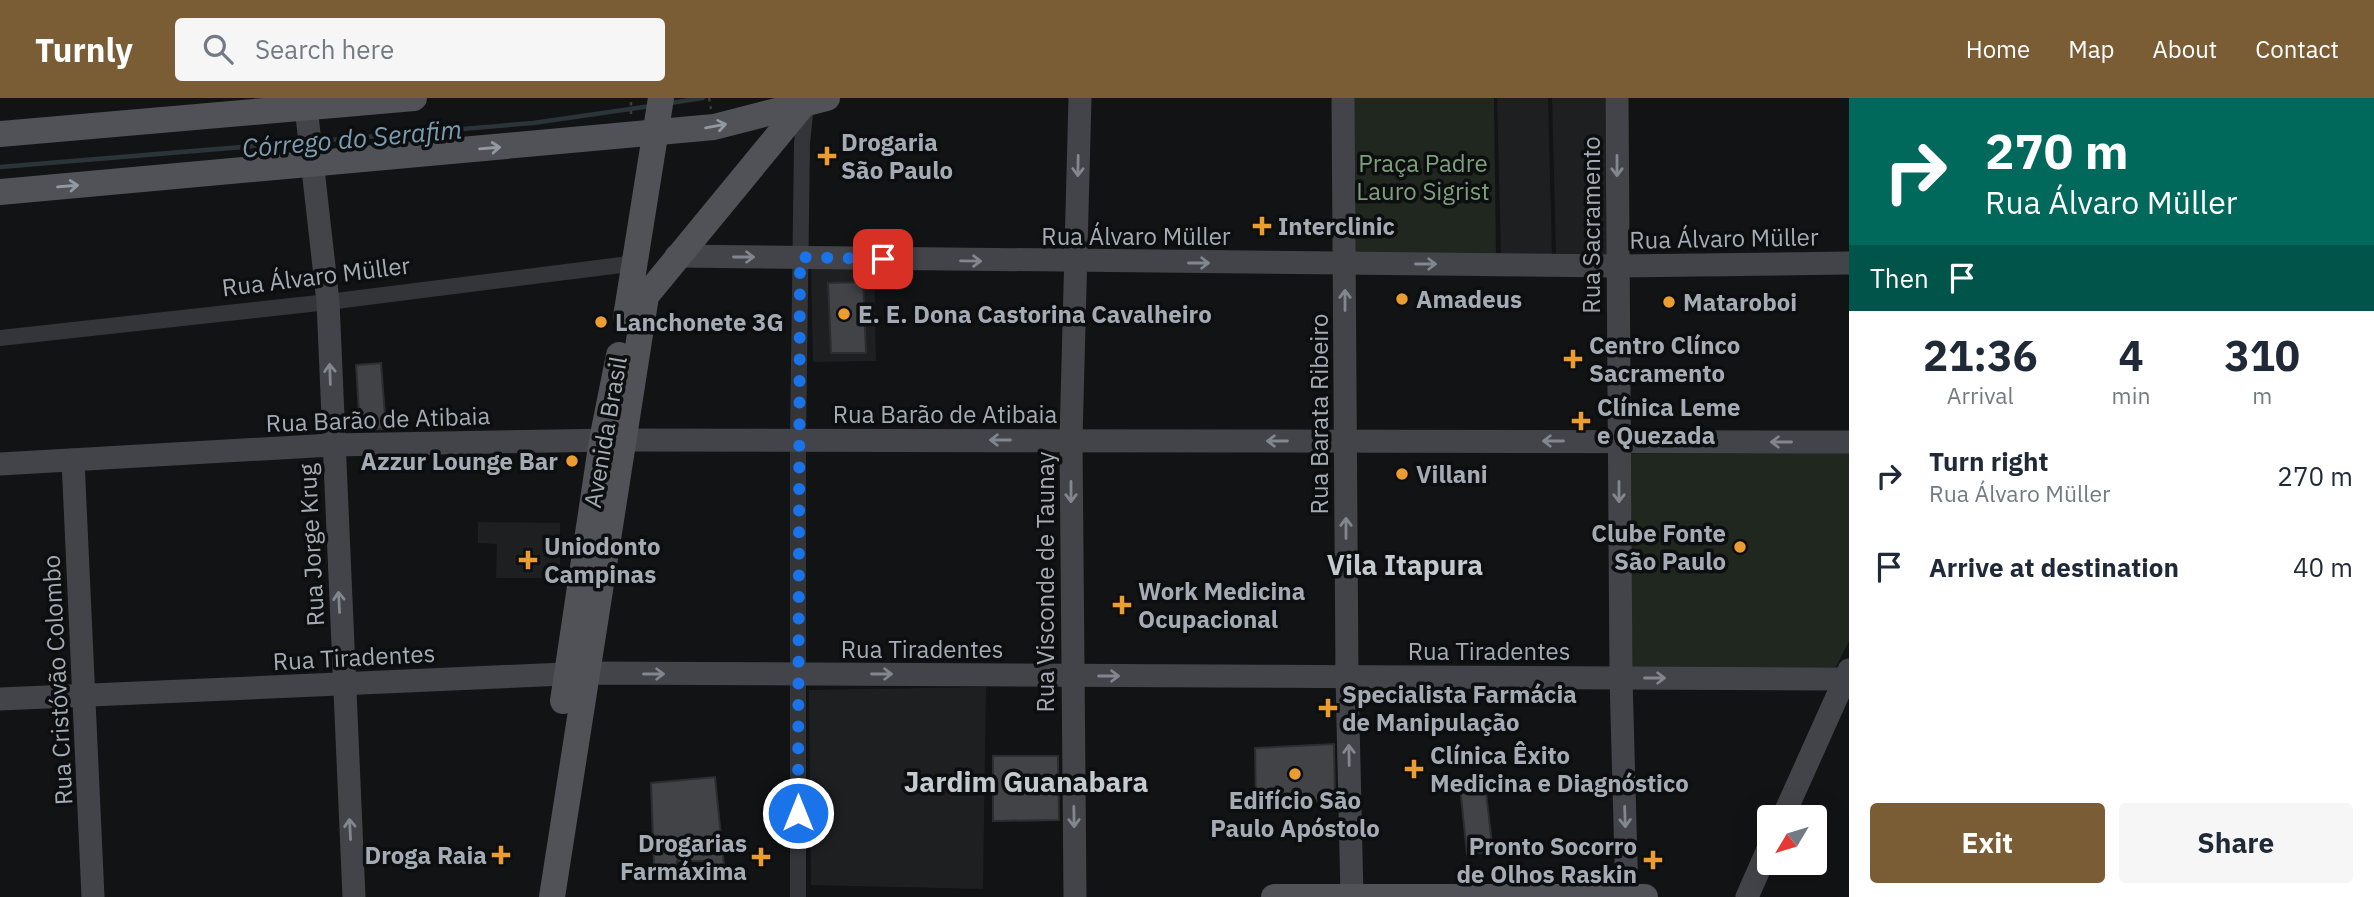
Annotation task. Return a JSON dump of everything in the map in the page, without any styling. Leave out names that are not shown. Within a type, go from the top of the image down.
[{"type":"main road","points":[[0,134],[414,98]]},
{"type":"main road","name":"Rua Visconde de Taunay","points":[[1076,897],[1071,676],[1071,439],[1080,98]]},
{"type":"main road","name":"Rua Barata Ribeiro","points":[[1343,98],[1347,677],[1352,897]]},
{"type":"main road","name":"Rua Sacramento","points":[[1616,98],[1621,678],[1627,897]]},
{"type":"main road","points":[[0,192],[658,118],[714,127],[803,103]]},
{"type":"main road","points":[[646,296],[659,259],[803,103]]},
{"type":"main road","name":"Avenida Brasil","points":[[612,440],[646,296],[676,256],[780,136],[803,103]]},
{"type":"main road","name":"Rua Jorge Krug","points":[[306,108],[328,302],[332,445],[354,897]]},
{"type":"main road","name":"Avenida Brasil","points":[[552,897],[577,674],[658,118]]},
{"type":"main road","name":"Rua Álvaro Müller","points":[[676,256],[1618,266],[1849,263]]},
{"type":"main road","name":"Rua Barão de Atibaia","points":[[0,464],[332,445],[612,440],[1849,442]]},
{"type":"main road","name":"Rua Cristóvão Colombo","points":[[73,460],[93,897]]},
{"type":"main road","name":"Avenida Brasil","points":[[534,897],[577,674]]},
{"type":"main road","name":"Rua Tiradentes","points":[[0,699],[577,674],[1621,678],[1847,675]]},
{"type":"main road","points":[[1788,805],[1847,675]]},
{"type":"main road","points":[[1747,897],[1757,874]]},
{"type":"main road","points":[[1274,897],[1645,897]]},
{"type":"street","points":[[798,897],[798,440],[803,103]]},
{"type":"street","name":"Rua Álvaro Müller","points":[[0,338],[328,302],[637,262]]},
{"type":"shaded area","points":[[1497,98],[1548,98],[1552,255],[1501,256]]},
{"type":"shaded area","points":[[1552,98],[1605,98],[1608,255],[1556,256]]},
{"type":"shaded area","name":"E. E. Dona Castorina Cavalheiro","points":[[811,265],[874,266],[876,361],[813,362]]},
{"type":"shaded area","name":"Uniodonto Campinas","points":[[478,522],[560,523],[560,578],[496,578],[497,544],[478,543]]},
{"type":"shaded area","points":[[986,687],[983,889],[811,885],[809,690]]},
{"type":"green space","name":"Praça Padre Lauro Sigrist","points":[[1349,98],[1494,98],[1496,255],[1353,255]]},
{"type":"green space","name":"Clube Fonte São Paulo","points":[[1849,453],[1849,641],[1836,667],[1632,669],[1631,454]]},
{"type":"building","points":[[863,282],[866,353],[831,353],[828,283]]},
{"type":"building","points":[[381,363],[386,429],[360,430],[356,365]]},
{"type":"building","name":"Edifício São Paulo Apóstolo","points":[[1334,744],[1335,800],[1256,803],[1255,748]]},
{"type":"building","points":[[993,756],[1058,756],[1059,820],[993,821]]},
{"type":"building","points":[[715,777],[724,866],[710,866],[711,861],[677,861],[676,866],[654,866],[651,783]]},
{"type":"building","points":[[1485,784],[1493,852],[1467,854],[1460,787]]},
{"type":"waterway","name":"Córrego do Serafim","points":[[670,103],[703,98]]},
{"type":"waterway","name":"Córrego do Serafim","points":[[318,141],[533,123],[651,106]]},
{"type":"waterway","name":"Córrego do Serafim","points":[[0,167],[303,142]]},
{"type":"place","name":"Drogaria São Paulo","points":[[827,156]]},
{"type":"place","name":"Interclinic","points":[[1262,226]]},
{"type":"place","name":"Amadeus","points":[[1402,299]]},
{"type":"place","name":"Mataroboi","points":[[1669,302]]},
{"type":"place","name":"E. E. Dona Castorina Cavalheiro","points":[[844,314]]},
{"type":"place","name":"Lanchonete 3G","points":[[601,322]]},
{"type":"place","name":"Centro Clínco Sacramento","points":[[1573,359]]},
{"type":"place","name":"Clínica Leme e Quezada","points":[[1581,421]]},
{"type":"place","name":"Azzur Lounge Bar","points":[[572,461]]},
{"type":"place","name":"Villani","points":[[1402,474]]},
{"type":"place","name":"Clube Fonte São Paulo","points":[[1740,547]]},
{"type":"place","name":"Uniodonto Campinas","points":[[528,560]]},
{"type":"place","name":"Work Medicina Ocupacional","points":[[1122,605]]},
{"type":"place","name":"Specialista Farmácia de Manipulação","points":[[1328,708]]},
{"type":"place","name":"Clínica Êxito Medicina e Diagnóstico","points":[[1414,769]]},
{"type":"place","name":"Edifício São Paulo Apóstolo","points":[[1295,774]]},
{"type":"place","name":"Droga Raia","points":[[501,855]]},
{"type":"place","name":"Drogarias Farmáxima","points":[[761,857]]},
{"type":"place","name":"Pronto Socorro de Olhos Raskin","points":[[1653,860]]},
{"type":"district","name":"Vila Itapura","points":[[1405,564]]},
{"type":"district","name":"Jardim Guanabara","points":[[1026,781]]},
{"type":"route","points":[[798,813],[800,257],[883,259]]}]
